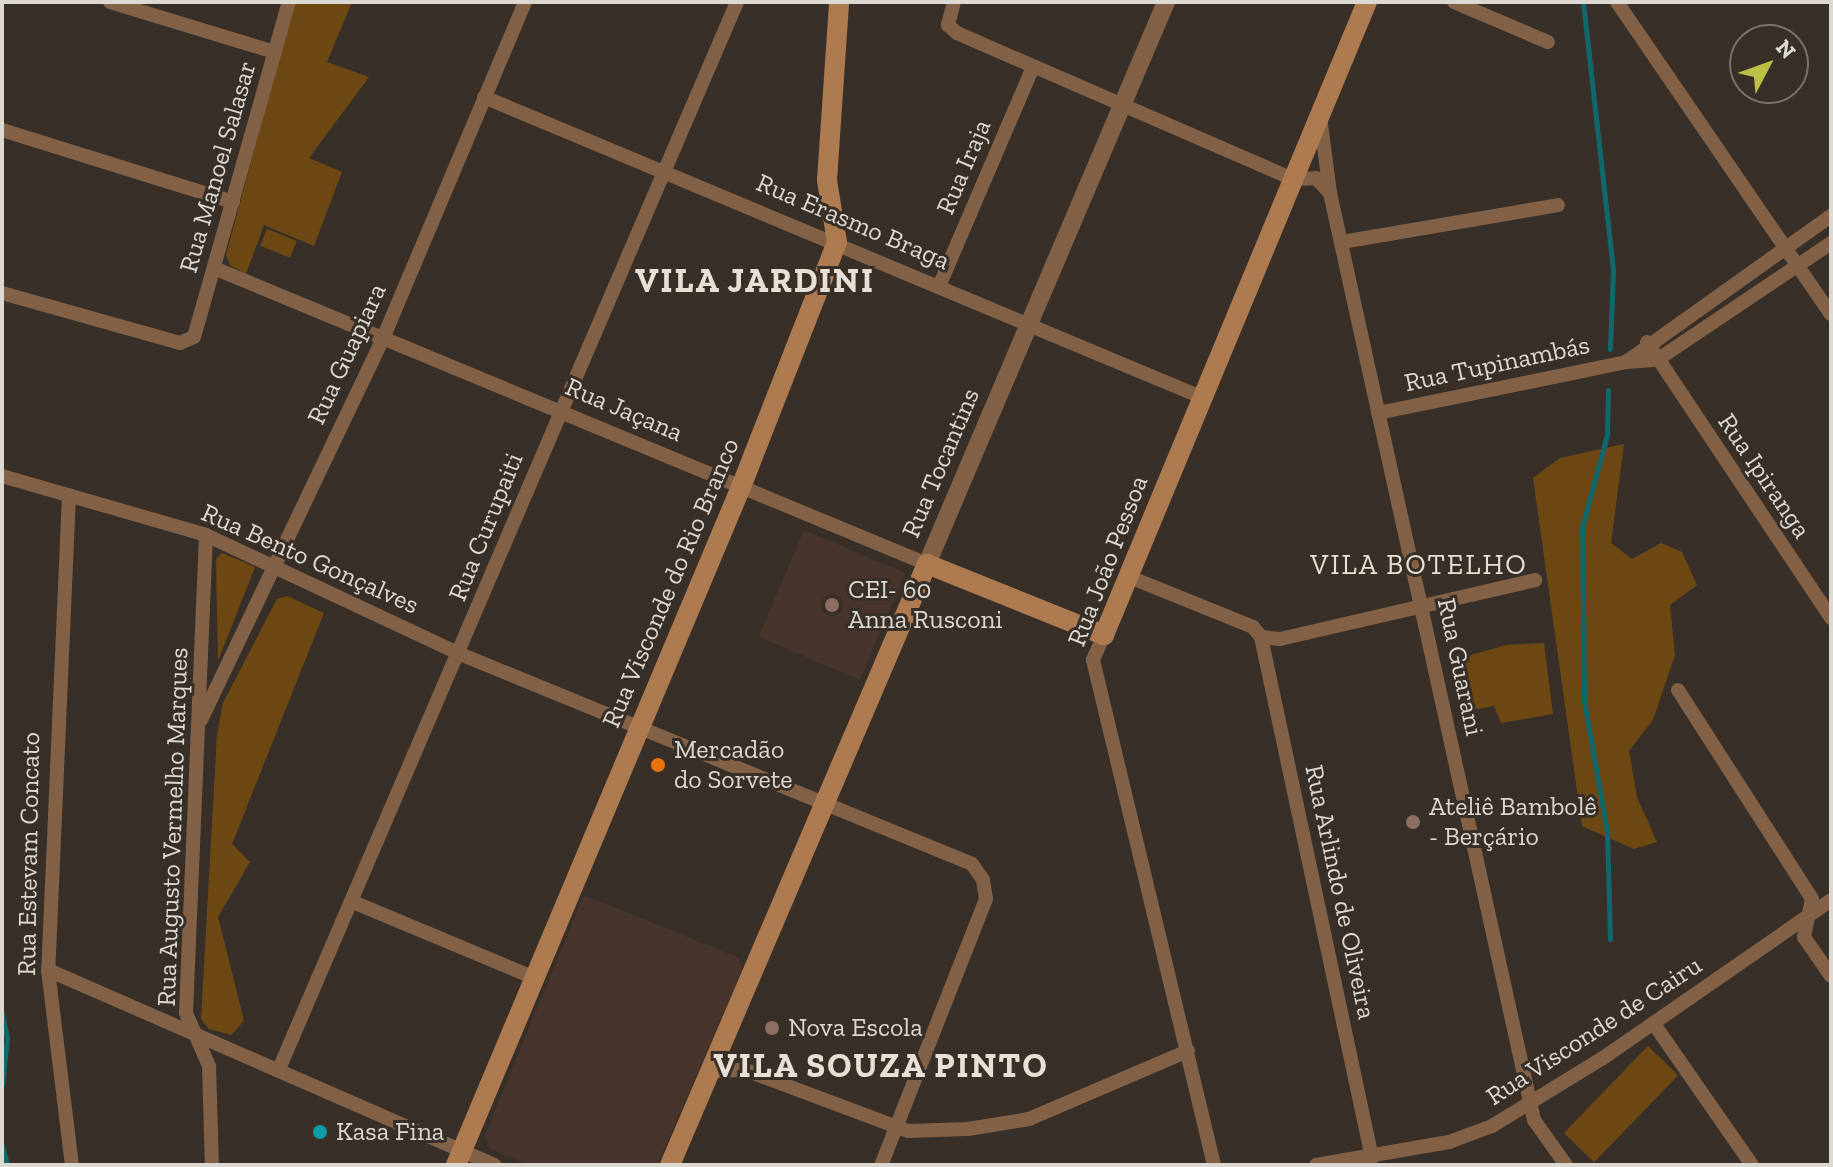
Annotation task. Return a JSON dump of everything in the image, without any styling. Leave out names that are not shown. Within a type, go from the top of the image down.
[{"type":"main road","points":[[837,242],[827,180],[839,2]]},
{"type":"main road","name":"Rua João Pessoa","points":[[1104,635],[1367,2]]},
{"type":"main road","name":"Rua Visconde do Rio Branco","points":[[459,1158],[741,487],[837,242]]},
{"type":"main road","name":"Rua Jaçana","points":[[927,564],[1104,635]]},
{"type":"main road","name":"Rua Tocantins","points":[[670,1165],[927,564]]},
{"type":"street","points":[[110,2],[275,52]]},
{"type":"street","name":"Rua Manoel Salasar","points":[[2,293],[188,343],[214,268],[289,2]]},
{"type":"street","name":"Rua Guapiara","points":[[201,720],[384,336],[525,2]]},
{"type":"street","name":"Rua Curupaiti","points":[[279,1069],[460,654],[559,411],[737,2]]},
{"type":"street","points":[[954,2],[948,25],[1032,69],[1293,179],[1316,178],[1330,193]]},
{"type":"street","name":"Rua Tocantins","points":[[927,564],[1166,2]]},
{"type":"street","points":[[1454,2],[1548,42]]},
{"type":"street","points":[[1617,2],[1831,314]]},
{"type":"street","name":"Rua Iraja","points":[[940,284],[1032,69]]},
{"type":"street","name":"Rua Erasmo Braga","points":[[484,97],[664,168],[1201,397]]},
{"type":"street","name":"Rua Guarani","points":[[1320,115],[1330,193],[1534,1120],[1566,1165]]},
{"type":"street","points":[[2,130],[233,202]]},
{"type":"street","points":[[1342,242],[1558,205]]},
{"type":"street","points":[[1626,362],[1647,342],[1831,216]]},
{"type":"street","points":[[1657,360],[1831,243]]},
{"type":"street","name":"Rua Jaçana","points":[[214,268],[927,564]]},
{"type":"street","name":"Rua Ipiranga","points":[[1647,342],[1831,618]]},
{"type":"street","name":"Rua Tupinambás","points":[[1378,413],[1626,362],[1657,360]]},
{"type":"street","name":"Rua Bento Gonçalves","points":[[2,476],[206,535],[263,559],[272,570],[460,654],[824,807],[972,864],[983,880],[986,899],[898,1128]]},
{"type":"street","name":"Rua Estevam Concato","points":[[69,495],[48,970],[72,1165]]},
{"type":"street","name":"Rua Augusto Vermelho Marques","points":[[206,535],[201,720],[186,1013],[209,1066],[212,1165]]},
{"type":"street","points":[[1127,576],[1253,627],[1261,637],[1280,639],[1535,580]]},
{"type":"street","name":"Rua João Pessoa","points":[[1104,635],[1093,660],[1214,1165]]},
{"type":"street","name":"Rua Arlindo de Oliveira","points":[[1261,637],[1372,1158]]},
{"type":"street","points":[[1678,690],[1812,899],[1804,937],[1831,976]]},
{"type":"street","name":"Rua Visconde de Cairu","points":[[1316,1165],[1372,1158],[1449,1142],[1531,1106],[1831,900]]},
{"type":"street","points":[[353,902],[535,978]]},
{"type":"street","points":[[48,970],[279,1069],[459,1158],[494,1165]]},
{"type":"street","points":[[1654,1024],[1752,1165]]},
{"type":"street","points":[[709,1071],[745,1070],[898,1128],[968,1129],[1029,1119],[1188,1051]]},
{"type":"street","points":[[881,1165],[898,1128]]},
{"type":"shaded area","points":[[294,2],[352,2],[327,62],[369,77],[309,158],[342,172],[314,246],[264,225],[246,274],[230,265],[226,255]]},
{"type":"shaded area","points":[[267,229],[297,241],[290,258],[260,246]]},
{"type":"shaded area","points":[[1624,444],[1611,543],[1632,559],[1661,543],[1682,552],[1697,585],[1670,605],[1675,655],[1653,720],[1629,751],[1637,797],[1657,842],[1634,849],[1582,826],[1533,478],[1560,458]]},
{"type":"shaded area","name":"CEI- 60 Anna Rusconi","points":[[804,530],[905,573],[860,680],[759,637]]},
{"type":"shaded area","points":[[222,553],[255,567],[218,661],[216,559]]},
{"type":"shaded area","points":[[287,596],[324,613],[232,844],[250,862],[218,917],[244,1021],[231,1035],[209,1029],[201,1019],[217,734],[223,703],[277,599]]},
{"type":"shaded area","points":[[1544,643],[1553,714],[1501,723],[1494,706],[1461,712],[1451,661],[1506,645]]},
{"type":"shaded area","points":[[584,895],[739,958],[742,970],[657,1165],[528,1165],[491,1149],[485,1135]]},
{"type":"shaded area","points":[[1648,1046],[1678,1075],[1594,1162],[1564,1133]]},
{"type":"waterway","points":[[1583,2],[1613,270],[1610,349]]},
{"type":"waterway","points":[[1608,390],[1607,435],[1582,527],[1584,701],[1607,831],[1610,939]]},
{"type":"waterway","points":[[2,1013],[7,1038],[2,1085]]},
{"type":"waterway","points":[[2,1146],[7,1165]]},
{"type":"place","name":"CEI- 60 Anna Rusconi","points":[[832,605]]},
{"type":"place","name":"Mercadão do Sorvete","points":[[658,765]]},
{"type":"place","name":"Ateliê Bambolê - Berçário","points":[[1413,822]]},
{"type":"place","name":"Nova Escola","points":[[772,1028]]},
{"type":"place","name":"Kasa Fina","points":[[320,1132]]},
{"type":"district","name":"VILA JARDINI","points":[[755,281]]},
{"type":"district","name":"VILA BOTELHO","points":[[1419,565]]},
{"type":"district","name":"VILA SOUZA PINTO","points":[[881,1066]]}]
